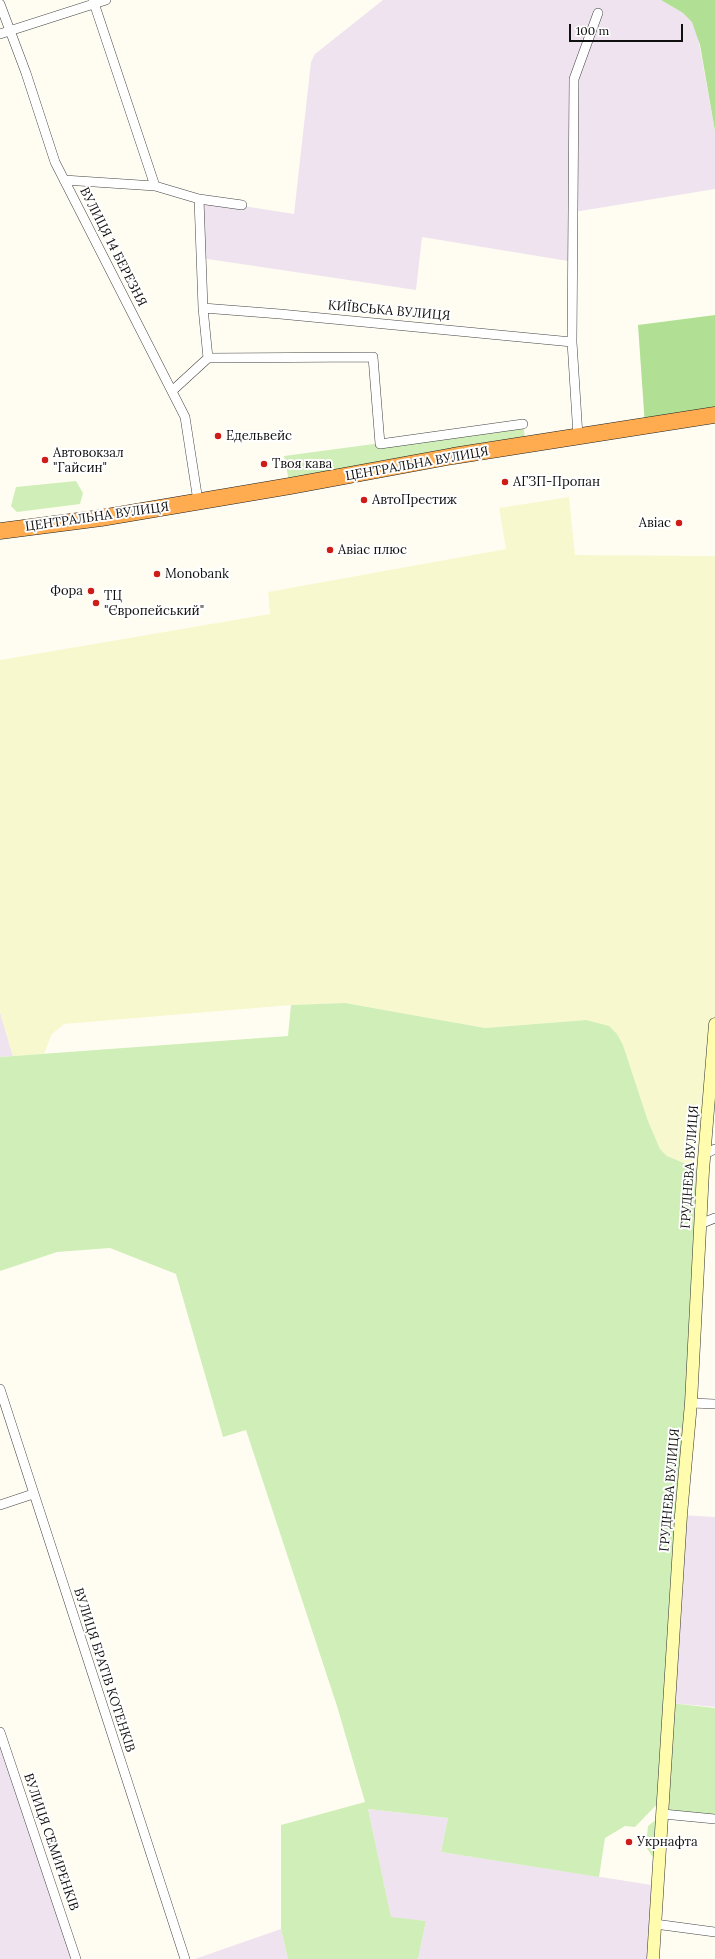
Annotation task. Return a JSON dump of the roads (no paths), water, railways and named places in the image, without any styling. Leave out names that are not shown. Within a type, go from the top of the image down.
[{"type":"highway","name":"ЦЕНТРАЛЬНА ВУЛИЦЯ","points":[[0,531],[101,518],[453,456],[715,415]]},
{"type":"street","points":[[0,34],[94,2],[106,0]]},
{"type":"street","points":[[94,2],[155,186]]},
{"type":"street","name":"ВУЛИЦЯ 14 БЕРЕЗНЯ","points":[[0,4],[26,73],[55,162],[185,417],[198,501]]},
{"type":"street","points":[[578,436],[572,342],[574,79],[598,13]]},
{"type":"street","points":[[64,180],[155,186],[199,199],[242,205]]},
{"type":"street","points":[[199,199],[203,308],[208,358]]},
{"type":"street","name":"КИЇВСЬКА ВУЛИЦЯ","points":[[203,308],[288,314],[572,342]]},
{"type":"street","points":[[172,391],[208,358],[373,357],[380,444],[523,424]]},
{"type":"street","name":"ГРУДНЕВА ВУЛИЦЯ","points":[[653,1959],[681,1515],[691,1403],[700,1224],[710,1152],[715,1024]]},
{"type":"street","points":[[700,1224],[715,1218]]},
{"type":"street","name":"ВУЛИЦЯ БРАТІВ КОТЕНКІВ","points":[[0,1389],[185,1959]]},
{"type":"street","points":[[691,1403],[715,1404]]},
{"type":"street","points":[[0,1505],[33,1494]]},
{"type":"street","name":"ВУЛИЦЯ СЕМИРЕНКІВ","points":[[0,1732],[76,1959]]},
{"type":"street","points":[[662,1814],[715,1819]]},
{"type":"street","points":[[656,1924],[715,1932]]},
{"type":"place","name":"Едельвейс","points":[[218,436]]},
{"type":"place","name":"Автовокзал \"Гайсин\"","points":[[45,460]]},
{"type":"place","name":"Твоя кава","points":[[264,464]]},
{"type":"place","name":"АГЗП-Пропан","points":[[505,482]]},
{"type":"place","name":"АвтоПрестиж","points":[[364,500]]},
{"type":"place","name":"Авіас","points":[[679,523]]},
{"type":"place","name":"Авіас плюс","points":[[330,550]]},
{"type":"place","name":"Monobank","points":[[157,574]]},
{"type":"place","name":"Фора","points":[[91,591]]},
{"type":"place","name":"ТЦ \"Європейський\"","points":[[96,603]]},
{"type":"place","name":"Укрнафта","points":[[629,1842]]}]
